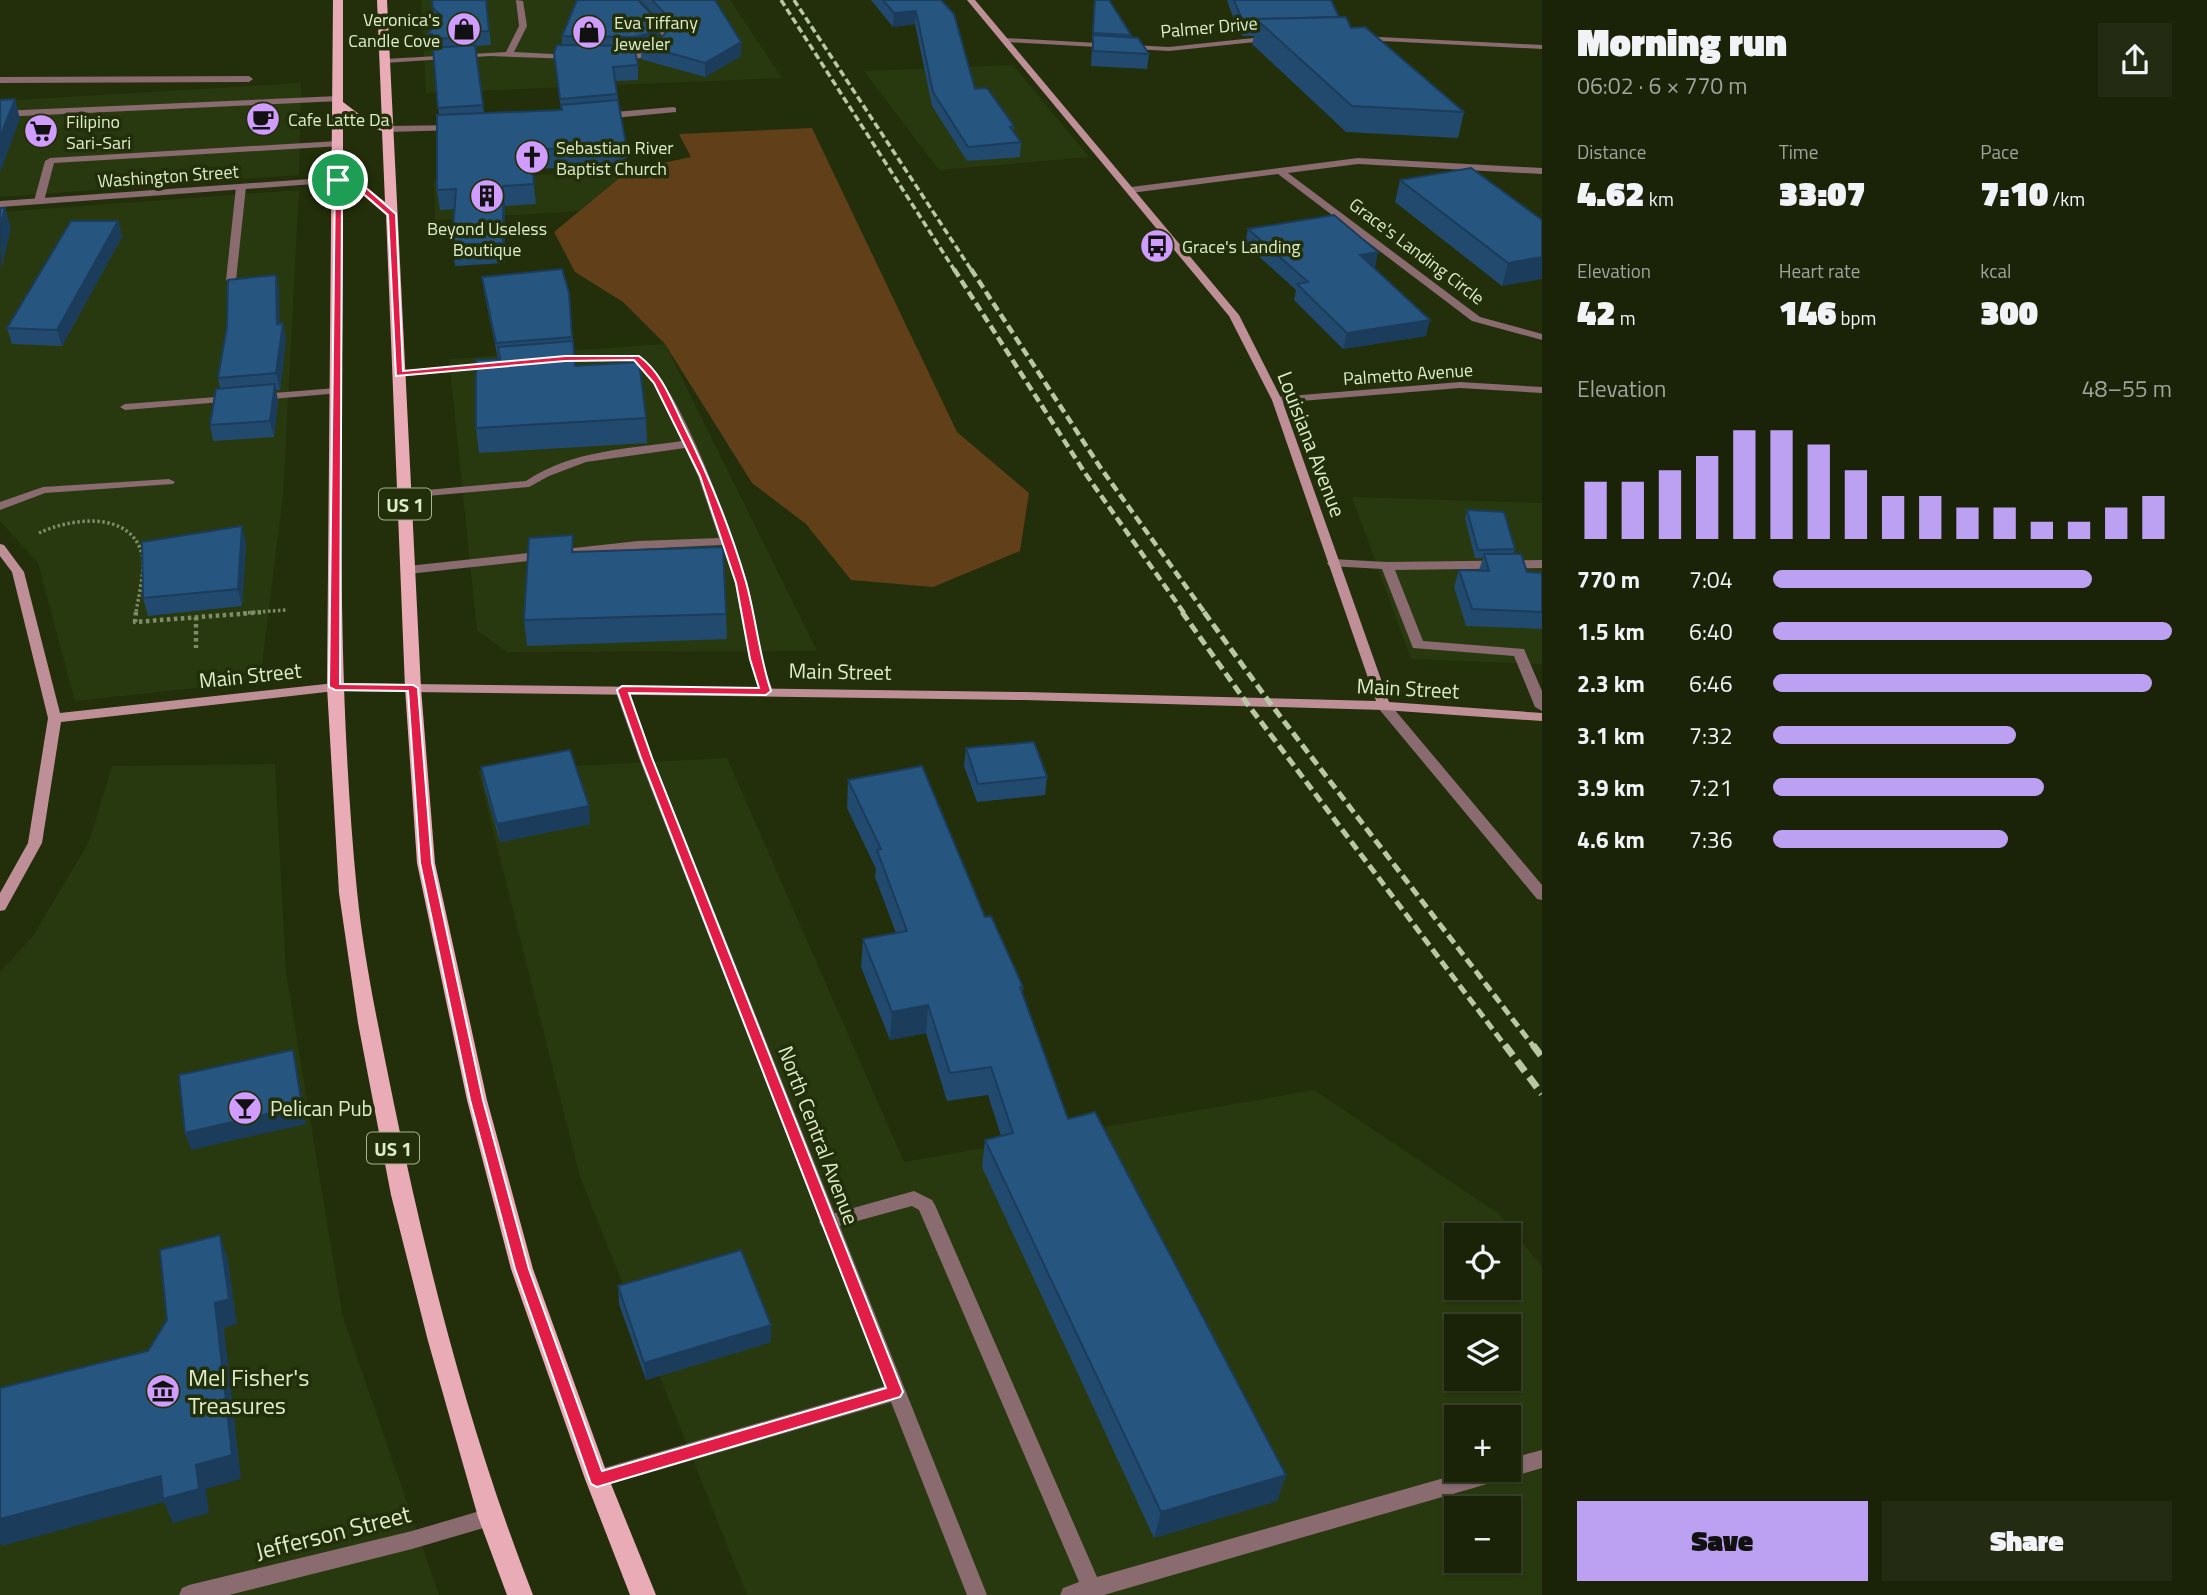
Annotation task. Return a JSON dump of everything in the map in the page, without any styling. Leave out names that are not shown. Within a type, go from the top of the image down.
[{"type":"main road","name":"US 1","points":[[338,0],[335,687],[348,893],[368,1023],[409,1222],[439,1341],[490,1517],[520,1595]]},
{"type":"main road","name":"US 1","points":[[382,0],[413,688],[426,863],[477,1100],[522,1269],[597,1479],[643,1595]]},
{"type":"main road","points":[[338,101],[360,120],[388,129]]},
{"type":"main road","points":[[338,180],[362,189],[392,214]]},
{"type":"street","points":[[608,56],[649,54],[660,47],[667,36],[663,29],[643,14],[633,0]]},
{"type":"street","name":"Louisiana Avenue","points":[[971,0],[1234,315],[1277,400],[1384,706],[1542,895]]},
{"type":"street","points":[[509,55],[523,26],[519,1]]},
{"type":"street","name":"Palmer Drive","points":[[1005,40],[1169,49],[1277,37]]},
{"type":"street","points":[[1349,37],[1542,47]]},
{"type":"street","points":[[385,61],[490,54],[581,57]]},
{"type":"street","points":[[0,80],[249,79]]},
{"type":"street","points":[[0,114],[338,101]]},
{"type":"street","points":[[594,116],[673,110]]},
{"type":"street","points":[[388,129],[461,127]]},
{"type":"street","points":[[39,201],[50,161],[338,144]]},
{"type":"street","points":[[1131,190],[1358,161],[1542,171]]},
{"type":"street","name":"Grace's Landing Circle","points":[[1281,172],[1476,319],[1542,337]]},
{"type":"street","name":"Washington Street","points":[[0,204],[338,180]]},
{"type":"street","points":[[231,280],[241,187]]},
{"type":"street","points":[[540,361],[636,358],[659,383],[704,476],[741,583],[755,659],[766,691]]},
{"type":"street","points":[[399,374],[514,363]]},
{"type":"street","name":"Palmetto Avenue","points":[[1277,400],[1460,385],[1542,390]]},
{"type":"street","points":[[254,398],[336,391]]},
{"type":"street","points":[[125,407],[241,399]]},
{"type":"street","points":[[404,495],[529,484],[542,473],[585,458],[687,444]]},
{"type":"street","points":[[0,506],[43,490],[169,482]]},
{"type":"street","points":[[408,570],[638,545],[726,541]]},
{"type":"street","points":[[0,548],[18,572],[55,719],[34,843],[0,906]]},
{"type":"street","points":[[1333,563],[1387,566],[1542,564]]},
{"type":"street","points":[[1387,566],[1418,645],[1519,652],[1542,706]]},
{"type":"street","name":"Main Street","points":[[55,719],[335,687],[766,691],[1384,706],[1542,717]]},
{"type":"street","name":"North Central Avenue","points":[[622,690],[646,758],[828,1222],[977,1595]]},
{"type":"street","points":[[828,1222],[914,1198],[926,1205],[1092,1589]]},
{"type":"street","points":[[597,1479],[895,1392]]},
{"type":"street","points":[[1521,1465],[1542,1459]]},
{"type":"street","points":[[1070,1595],[1462,1482]]},
{"type":"street","name":"Jefferson Street","points":[[189,1595],[412,1540],[490,1517]]},
{"type":"path","points":[[39,533],[56,525],[113,522],[131,532],[143,555],[135,622],[286,610]]},
{"type":"path","points":[[196,617],[196,648]]},
{"type":"shaded area","points":[[421,0],[730,0],[782,78],[426,93]]},
{"type":"shaded area","points":[[1013,65],[1089,157],[939,170],[864,71]]},
{"type":"shaded area","points":[[301,83],[299,175],[0,197],[0,101]]},
{"type":"shaded area","points":[[812,128],[957,432],[1029,493],[1020,551],[933,587],[851,580],[806,524],[752,483],[665,344],[623,302],[575,272],[554,232],[629,170],[691,157],[679,134]]},
{"type":"shaded area","points":[[629,170],[579,211],[435,220],[434,181]]},
{"type":"shaded area","points":[[299,190],[283,495],[260,681],[75,701],[38,563],[0,521],[0,212]]},
{"type":"shaded area","points":[[665,344],[817,651],[507,652],[477,630],[449,359]]},
{"type":"shaded area","points":[[1352,497],[1542,503],[1542,664],[1411,659]]},
{"type":"shaded area","points":[[727,758],[904,1162],[1314,1090],[1499,1214],[1506,1223],[1444,1223],[1444,1300],[1521,1300],[1521,1241],[1542,1267],[1542,1595],[747,1595],[580,1177],[478,771]]},
{"type":"shaded area","points":[[275,764],[286,972],[342,1314],[439,1595],[0,1595],[0,972],[33,936],[89,842],[112,766]]},
{"type":"building","points":[[432,0],[486,0],[489,31],[473,32],[474,37],[432,39],[432,34],[427,35],[442,16],[433,8]]},
{"type":"building","points":[[577,0],[638,0],[659,22],[650,33],[635,37],[562,36]]},
{"type":"building","points":[[652,0],[715,0],[741,42],[705,63],[641,45],[660,40],[673,22]]},
{"type":"building","points":[[883,0],[941,0],[954,14],[975,89],[987,88],[1014,126],[1010,127],[1021,142],[968,147],[933,92],[916,11],[894,13]]},
{"type":"building","points":[[1095,0],[1109,0],[1131,35],[1093,33]]},
{"type":"building","points":[[1234,0],[1331,0],[1339,17],[1256,19],[1256,22],[1246,22]]},
{"type":"building","points":[[1346,17],[1351,28],[1365,27],[1464,112],[1352,106],[1256,19]]},
{"type":"building","points":[[1093,35],[1138,38],[1149,54],[1093,51]]},
{"type":"building","points":[[475,45],[483,105],[438,108],[433,48]]},
{"type":"building","points":[[557,45],[634,46],[638,65],[613,67],[617,94],[560,99],[554,53]]},
{"type":"building","points":[[15,99],[0,137],[0,100]]},
{"type":"building","points":[[618,100],[626,145],[530,150],[534,184],[503,186],[503,243],[452,245],[456,189],[437,190],[437,115],[562,110],[561,105]]},
{"type":"building","points":[[1471,168],[1542,220],[1542,257],[1508,263],[1400,180]]},
{"type":"building","points":[[0,208],[5,208],[0,226]]},
{"type":"building","points":[[1334,215],[1378,252],[1360,255],[1430,320],[1347,333],[1297,284],[1308,282],[1248,229]]},
{"type":"building","points":[[71,221],[118,221],[57,330],[7,328]]},
{"type":"building","points":[[562,269],[569,293],[572,337],[496,343],[482,277]]},
{"type":"building","points":[[276,275],[277,324],[283,323],[276,373],[218,378],[227,327],[228,280]]},
{"type":"building","points":[[573,341],[575,366],[639,362],[646,418],[476,428],[476,360],[500,359],[498,347]]},
{"type":"building","points":[[275,384],[270,421],[210,425],[216,389]]},
{"type":"building","points":[[1467,510],[1504,512],[1515,549],[1478,550]]},
{"type":"building","points":[[242,526],[238,589],[143,598],[142,542]]},
{"type":"building","points":[[573,535],[572,552],[723,547],[726,614],[524,620],[529,538]]},
{"type":"building","points":[[1484,554],[1521,554],[1527,572],[1542,573],[1542,612],[1472,609],[1459,570],[1489,571]]},
{"type":"building","points":[[1034,742],[1047,777],[978,784],[966,748]]},
{"type":"building","points":[[570,750],[589,806],[497,824],[481,767]]},
{"type":"building","points":[[922,766],[985,917],[991,916],[1023,987],[1020,987],[1068,1119],[1095,1112],[1286,1475],[1161,1512],[985,1140],[1013,1133],[991,1067],[950,1073],[928,1005],[892,1012],[863,939],[907,931],[877,850],[881,849],[848,780]]},
{"type":"building","name":"Pelican Pub","points":[[293,1050],[302,1106],[185,1133],[179,1075]]},
{"type":"building","name":"Mel Fisher's Treasures","points":[[220,1235],[229,1299],[215,1303],[232,1455],[196,1465],[199,1489],[163,1499],[161,1476],[0,1519],[0,1388],[148,1351],[167,1320],[160,1250]]},
{"type":"building","points":[[741,1250],[771,1325],[644,1363],[618,1286]]},
{"type":"railway","points":[[781,0],[955,271]]},
{"type":"railway","points":[[794,0],[972,271]]},
{"type":"railway","points":[[954,269],[1085,473],[1184,613]]},
{"type":"railway","points":[[971,269],[1100,467],[1205,613]]},
{"type":"railway","points":[[1182,612],[1246,702],[1506,1047]]},
{"type":"railway","points":[[1204,612],[1270,703],[1534,1047]]},
{"type":"railway","points":[[1505,1045],[1542,1094]]},
{"type":"railway","points":[[1533,1045],[1542,1057]]},
{"type":"place","name":"Veronica's Candle Cove","points":[[464,29]]},
{"type":"place","name":"Eva Tiffany Jeweler","points":[[589,32]]},
{"type":"place","name":"Cafe Latte Da","points":[[263,119]]},
{"type":"place","name":"Filipino Sari-Sari","points":[[41,131]]},
{"type":"place","name":"Sebastian River Baptist Church","points":[[532,157]]},
{"type":"place","name":"Beyond Useless Boutique","points":[[487,196]]},
{"type":"place","name":"Grace's Landing","points":[[1157,246]]},
{"type":"place","name":"Pelican Pub","points":[[245,1108]]},
{"type":"place","name":"Mel Fisher's Treasures","points":[[163,1391]]},
{"type":"route","points":[[338,180],[362,189],[392,214],[399,374],[565,359],[636,358],[659,383],[684,440],[704,476],[741,583],[755,659],[766,691],[622,690],[646,758],[895,1392],[597,1479],[522,1269],[477,1100],[426,863],[413,688],[335,687],[338,180]]}]
